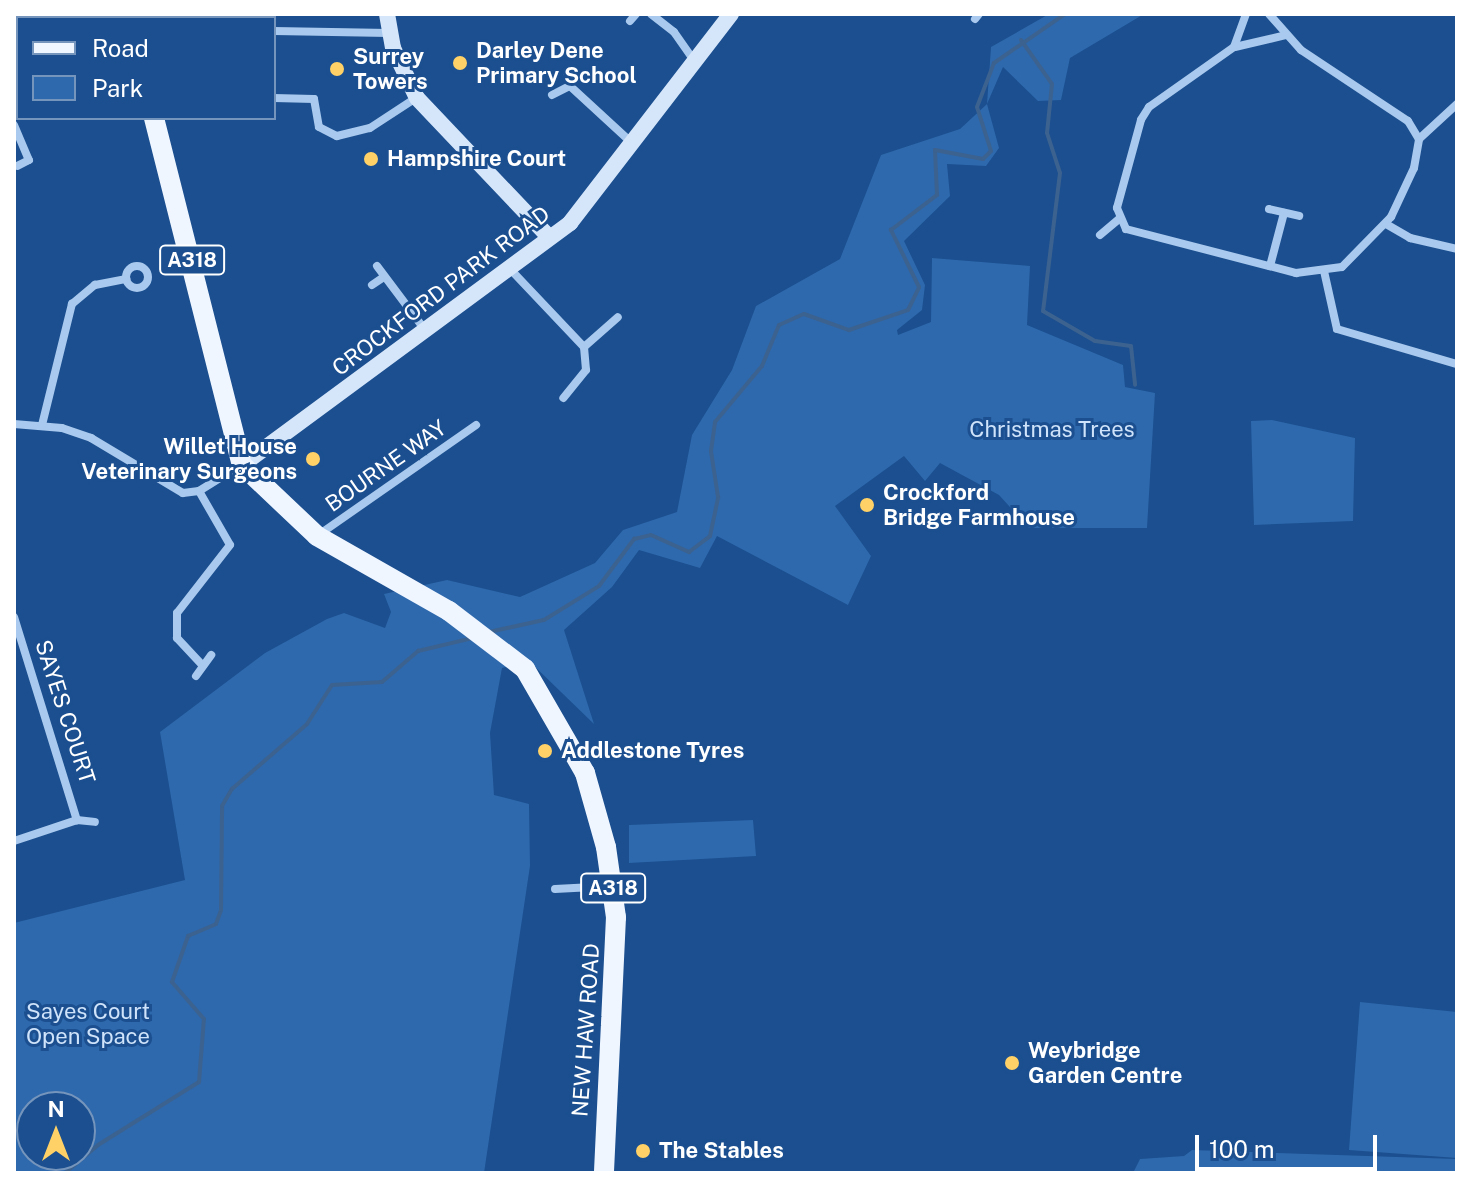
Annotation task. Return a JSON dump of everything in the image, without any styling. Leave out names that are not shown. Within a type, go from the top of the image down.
[{"type":"main road","name":"A318","points":[[155,120],[242,465],[317,536]]},
{"type":"main road","name":"NEW HAW ROAD","points":[[317,536],[449,611],[489,640],[525,669],[566,731],[596,808],[613,886],[618,976],[604,1173]]},
{"type":"street","points":[[387,14],[389,33],[417,98],[547,235]]},
{"type":"street","points":[[651,14],[674,32],[695,62]]},
{"type":"street","name":"CROCKFORD PARK ROAD","points":[[242,465],[511,270],[547,235],[570,223],[731,14]]},
{"type":"street","points":[[1234,47],[1246,14]]},
{"type":"street","points":[[1269,14],[1286,35],[1408,121],[1419,139]]},
{"type":"street","points":[[276,31],[389,33]]},
{"type":"street","points":[[1100,235],[1119,219],[1119,193],[1149,107],[1234,47],[1286,35]]},
{"type":"street","points":[[567,72],[570,86],[633,144]]},
{"type":"street","points":[[552,95],[570,86]]},
{"type":"street","points":[[276,98],[314,99],[319,127],[337,136],[370,128],[417,98]]},
{"type":"street","points":[[1119,219],[1140,235],[1270,266],[1324,271],[1362,252],[1386,224],[1414,168],[1419,139],[1457,104]]},
{"type":"street","points":[[14,125],[29,160],[17,166]]},
{"type":"street","points":[[1269,209],[1299,216]]},
{"type":"street","points":[[1270,266],[1284,213]]},
{"type":"street","points":[[1386,224],[1410,238],[1457,249]]},
{"type":"street","points":[[377,266],[426,332]]},
{"type":"street","points":[[511,270],[584,347],[586,370],[563,398]]},
{"type":"street","points":[[1324,271],[1337,329],[1457,364]]},
{"type":"street","points":[[372,285],[384,277]]},
{"type":"street","points":[[42,425],[72,304],[95,285],[126,279]]},
{"type":"street","points":[[584,347],[618,317]]},
{"type":"street","points":[[14,424],[42,425],[91,438],[183,493],[199,491],[242,465]]},
{"type":"street","name":"BOURNE WAY","points":[[317,536],[476,425]]},
{"type":"street","points":[[199,491],[230,545],[177,613],[181,646],[203,666]]},
{"type":"street","name":"SAYES COURT","points":[[14,617],[77,820]]},
{"type":"street","points":[[196,676],[211,655]]},
{"type":"street","name":"SAYES COURT","points":[[14,841],[77,820],[95,822]]},
{"type":"street","points":[[555,889],[613,886]]},
{"type":"green space","points":[[1049,14],[1144,14],[1070,58],[1061,100],[1038,101],[1003,67],[987,104],[991,47]]},
{"type":"green space","points":[[987,104],[999,148],[986,166],[947,164],[950,196],[904,241],[925,285],[922,310],[897,330],[898,335],[931,322],[932,258],[1030,266],[1027,325],[1123,365],[1125,387],[1155,393],[1147,528],[1029,528],[999,495],[940,463],[925,481],[904,456],[835,506],[871,556],[848,605],[717,536],[700,568],[639,550],[612,587],[564,630],[594,724],[529,661],[502,668],[490,733],[494,795],[529,804],[530,866],[484,1173],[14,1173],[14,923],[185,880],[160,732],[265,653],[327,619],[344,613],[385,628],[391,612],[384,594],[447,580],[520,597],[595,563],[623,530],[677,512],[692,435],[732,370],[756,306],[840,259],[881,155],[960,129]]},
{"type":"green space","points":[[1272,420],[1355,438],[1353,521],[1254,525],[1251,421]]},
{"type":"green space","points":[[753,820],[756,856],[629,863],[629,825]]},
{"type":"green space","points":[[1360,1002],[1457,1012],[1457,1158],[1349,1150]]},
{"type":"green space","points":[[1192,1150],[1457,1159],[1457,1173],[1133,1173],[1140,1159],[1184,1156]]},
{"type":"waterway","points":[[489,632],[544,620],[599,586],[634,539],[651,535],[689,552],[710,536],[718,497],[711,451],[715,422],[762,366],[779,325],[804,314],[849,330],[908,310],[919,287],[891,230],[937,195],[935,150],[983,159],[991,151],[977,107],[994,63],[1065,14]]},
{"type":"waterway","points":[[1108,14],[1137,14]]},
{"type":"waterway","points":[[1021,40],[1052,84],[1047,133],[1060,173],[1043,311],[1095,341],[1131,346],[1135,385]]},
{"type":"waterway","points":[[65,1173],[98,1145],[199,1082],[204,1019],[172,982],[188,936],[216,924],[221,910],[222,806],[232,789],[307,724],[332,685],[382,682],[418,651],[473,638]]},
{"type":"place","name":"Darley Dene Primary School","points":[[460,63]]},
{"type":"place","name":"Surrey Towers","points":[[337,69]]},
{"type":"place","name":"Hampshire Court","points":[[371,159]]},
{"type":"place","name":"Willet House Veterinary Surgeons","points":[[313,459]]},
{"type":"place","name":"Crockford Bridge Farmhouse","points":[[867,505]]},
{"type":"place","name":"Addlestone Tyres","points":[[545,751]]},
{"type":"place","name":"Weybridge Garden Centre","points":[[1012,1063]]},
{"type":"place","name":"The Stables","points":[[643,1151]]},
{"type":"park label","name":"Christmas Trees","points":[[1052,430]]},
{"type":"park label","name":"Sayes Court Open Space","points":[[88,1024]]}]
